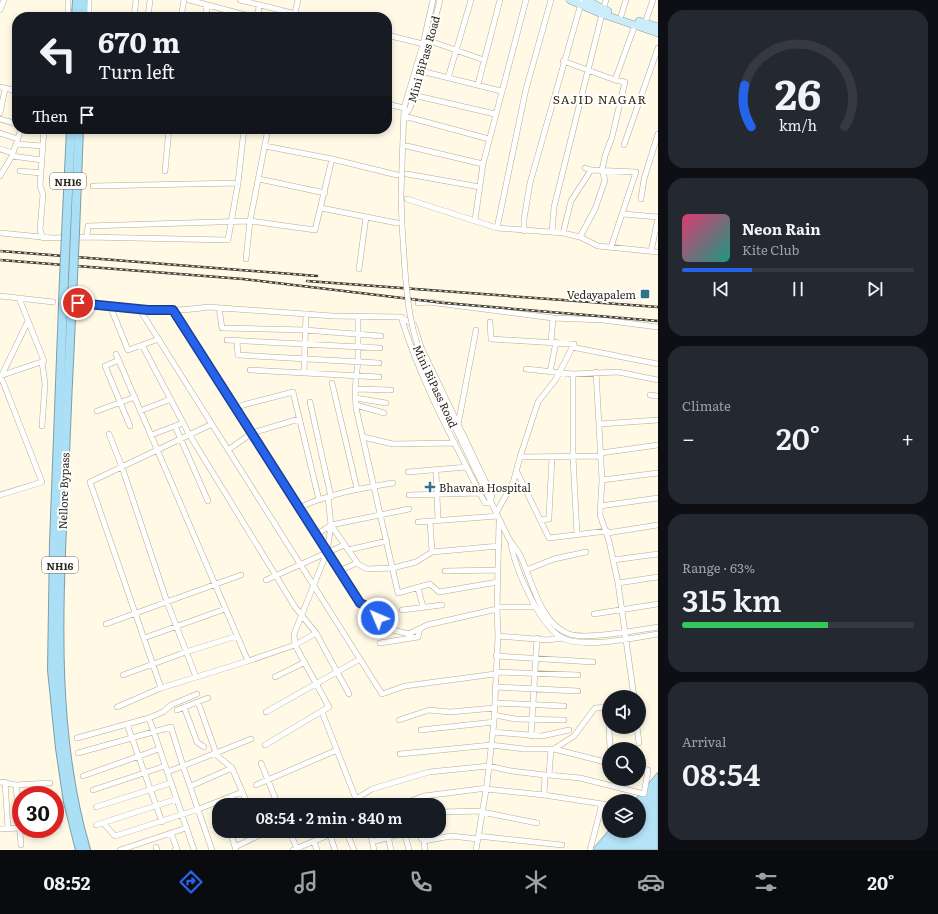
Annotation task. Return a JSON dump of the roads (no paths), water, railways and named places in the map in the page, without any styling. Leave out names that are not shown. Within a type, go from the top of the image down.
[{"type":"highway","points":[[76,0],[76,12]]},
{"type":"highway","points":[[83,12],[84,0]]},
{"type":"highway","name":"Nellore Bypass","points":[[71,134],[54,543],[52,670],[60,748],[68,802],[80,850]]},
{"type":"highway","name":"Nellore Bypass","points":[[79,134],[61,542],[59,669],[61,700],[70,773],[86,850]]},
{"type":"main road","points":[[570,0],[583,2],[635,25],[658,33]]},
{"type":"main road","points":[[603,11],[658,28]]},
{"type":"street","points":[[0,10],[4,0]]},
{"type":"street","points":[[68,0],[68,12]]},
{"type":"street","points":[[89,0],[89,12]]},
{"type":"street","points":[[135,12],[136,0]]},
{"type":"street","points":[[149,12],[150,0]]},
{"type":"street","points":[[183,12],[184,0]]},
{"type":"street","points":[[190,0],[207,4],[228,12]]},
{"type":"street","points":[[240,0],[284,12]]},
{"type":"street","points":[[295,12],[298,0]]},
{"type":"street","points":[[433,0],[423,44],[404,108],[404,116],[489,139]]},
{"type":"street","name":"Mini BiPass Road","points":[[440,0],[430,41],[410,108],[404,116],[401,203],[408,311],[413,336],[430,378],[490,503],[510,541],[519,554],[541,606],[556,625],[570,634],[624,632],[658,627]]},
{"type":"street","points":[[448,78],[472,0]]},
{"type":"street","points":[[478,84],[500,0]]},
{"type":"street","points":[[475,220],[483,164],[526,0]]},
{"type":"street","points":[[497,228],[526,89],[551,0]]},
{"type":"street","points":[[552,232],[554,207],[567,159],[587,69],[606,0]]},
{"type":"street","points":[[621,16],[626,0]]},
{"type":"street","points":[[645,23],[653,0]]},
{"type":"street","points":[[524,232],[524,219],[530,183],[564,61],[583,2]]},
{"type":"street","points":[[206,12],[207,4]]},
{"type":"street","points":[[258,12],[259,5]]},
{"type":"street","points":[[615,80],[635,25]]},
{"type":"street","points":[[392,36],[423,44],[430,41],[484,60]]},
{"type":"street","points":[[624,145],[658,48]]},
{"type":"street","points":[[564,61],[615,80],[625,82],[612,137],[602,170],[605,180],[594,209],[580,237]]},
{"type":"street","points":[[421,71],[478,84],[501,91]]},
{"type":"street","points":[[0,112],[2,88],[12,90]]},
{"type":"street","points":[[413,95],[495,114]]},
{"type":"street","points":[[392,105],[404,108]]},
{"type":"street","points":[[0,119],[12,123]]},
{"type":"street","points":[[0,133],[17,141],[43,146]]},
{"type":"street","points":[[0,176],[12,154],[19,134]]},
{"type":"street","points":[[43,238],[40,230],[43,194],[40,186],[44,134]]},
{"type":"street","points":[[165,171],[169,134]]},
{"type":"street","points":[[0,233],[43,238],[87,237],[228,240],[238,183],[243,134]]},
{"type":"street","points":[[246,259],[250,221],[267,134]]},
{"type":"street","points":[[641,199],[644,179],[658,134]]},
{"type":"street","points":[[265,146],[332,159],[397,175]]},
{"type":"street","points":[[407,146],[483,164]]},
{"type":"street","points":[[0,149],[12,154],[42,160]]},
{"type":"street","points":[[87,237],[88,226],[250,221],[315,230],[332,159]]},
{"type":"street","points":[[585,168],[591,170],[636,172],[611,247]]},
{"type":"street","points":[[563,233],[571,201],[591,170]]},
{"type":"street","points":[[20,171],[41,173]]},
{"type":"street","points":[[407,174],[480,187]]},
{"type":"street","points":[[258,179],[325,193]]},
{"type":"street","points":[[93,186],[238,183]]},
{"type":"street","points":[[407,199],[497,228],[524,232],[563,233],[580,237],[598,246],[658,252]]},
{"type":"street","points":[[321,208],[397,223]]},
{"type":"street","points":[[623,214],[658,218],[651,251]]},
{"type":"street","points":[[359,269],[366,217]]},
{"type":"street","points":[[0,296],[53,302]]},
{"type":"street","points":[[19,298],[44,361],[42,362],[45,384],[42,426]]},
{"type":"street","points":[[418,303],[429,302],[553,318],[604,320],[658,327]]},
{"type":"street","points":[[78,303],[140,310],[173,310],[208,307],[358,317],[401,317],[414,325],[421,347],[492,495],[490,503],[485,503],[423,378],[408,342],[401,317]]},
{"type":"street","points":[[110,306],[128,350],[159,339]]},
{"type":"street","points":[[219,308],[222,328],[305,330],[381,336]]},
{"type":"street","points":[[140,310],[382,694],[405,686],[495,673],[578,675]]},
{"type":"street","points":[[173,310],[339,571],[360,603],[375,610],[381,627],[409,634],[427,625],[497,608],[535,607]]},
{"type":"street","points":[[304,372],[306,314]]},
{"type":"street","points":[[358,317],[358,361],[355,389],[356,405],[398,593],[430,584],[439,592],[498,582]]},
{"type":"street","points":[[550,372],[554,342],[553,318]]},
{"type":"street","points":[[0,495],[42,482],[0,376],[28,321]]},
{"type":"street","points":[[476,850],[486,788],[494,722],[495,673],[498,636],[498,516],[517,472],[520,457],[538,402],[559,373],[574,344],[491,338],[490,322]]},
{"type":"street","points":[[458,425],[476,330]]},
{"type":"street","points":[[227,340],[380,348]]},
{"type":"street","points":[[237,341],[238,355],[379,363]]},
{"type":"street","points":[[142,345],[189,434],[276,576],[302,616],[316,633],[349,694]]},
{"type":"street","points":[[572,347],[658,364]]},
{"type":"street","points":[[116,354],[248,661]]},
{"type":"street","points":[[119,360],[105,366],[130,426]]},
{"type":"street","points":[[0,376],[42,362]]},
{"type":"street","points":[[526,369],[573,374],[618,372],[658,380]]},
{"type":"street","points":[[250,370],[379,377]]},
{"type":"street","points":[[596,372],[602,480],[600,515],[607,532],[618,583],[633,690]]},
{"type":"street","points":[[573,374],[573,457],[577,534]]},
{"type":"street","points":[[332,384],[357,489]]},
{"type":"street","points":[[355,389],[391,390]]},
{"type":"street","points":[[236,409],[243,405],[293,392],[319,500]]},
{"type":"street","points":[[650,395],[658,396]]},
{"type":"street","points":[[97,411],[135,398]]},
{"type":"street","points":[[355,398],[386,403]]},
{"type":"street","points":[[140,411],[171,399]]},
{"type":"street","points":[[265,746],[329,707],[317,683],[295,646],[294,634],[327,552],[331,525],[330,498],[310,402]]},
{"type":"street","points":[[356,405],[384,413]]},
{"type":"street","points":[[228,450],[252,434],[300,419]]},
{"type":"street","points":[[600,424],[658,420]]},
{"type":"street","points":[[151,435],[183,423]]},
{"type":"street","points":[[161,688],[90,482],[212,424]]},
{"type":"street","points":[[175,426],[208,501]]},
{"type":"street","points":[[109,434],[122,467],[167,602],[196,677]]},
{"type":"street","points":[[363,437],[393,444],[455,443]]},
{"type":"street","points":[[520,457],[573,457],[658,445]]},
{"type":"street","points":[[540,520],[549,519],[552,458]]},
{"type":"street","points":[[408,472],[467,467]]},
{"type":"street","points":[[436,470],[438,520]]},
{"type":"street","points":[[517,472],[549,538],[658,525]]},
{"type":"street","points":[[602,480],[658,473]]},
{"type":"street","points":[[299,508],[319,500],[357,489],[393,483]]},
{"type":"street","points":[[409,495],[480,493]]},
{"type":"street","points":[[600,506],[658,498]]},
{"type":"street","points":[[316,535],[331,525],[409,508]]},
{"type":"street","points":[[418,522],[498,516]]},
{"type":"street","points":[[430,522],[432,552]]},
{"type":"street","points":[[331,525],[357,563],[367,569],[392,568],[416,562],[432,552],[499,546]]},
{"type":"street","points":[[348,550],[387,541]]},
{"type":"street","points":[[510,541],[514,557],[535,607],[546,624],[563,638],[567,640],[595,642],[658,634]]},
{"type":"street","points":[[266,580],[344,545]]},
{"type":"street","points":[[526,570],[554,559],[586,552]]},
{"type":"street","points":[[613,560],[658,554]]},
{"type":"street","points":[[339,571],[357,563]]},
{"type":"street","points":[[445,571],[498,570]]},
{"type":"street","points":[[106,624],[241,575]]},
{"type":"street","points":[[618,583],[658,577]]},
{"type":"street","points":[[418,588],[423,608]]},
{"type":"street","points":[[594,614],[658,604]]},
{"type":"street","points":[[402,610],[442,605]]},
{"type":"street","points":[[144,638],[225,608]]},
{"type":"street","points":[[380,643],[418,637],[420,629]]},
{"type":"street","points":[[117,707],[161,688],[295,646],[316,633]]},
{"type":"street","points":[[123,675],[186,652],[237,636]]},
{"type":"street","points":[[498,636],[547,640],[563,638]]},
{"type":"street","points":[[531,736],[537,638]]},
{"type":"street","points":[[496,656],[535,660],[593,662]]},
{"type":"street","points":[[266,712],[360,658]]},
{"type":"street","points":[[275,677],[305,662]]},
{"type":"street","points":[[495,687],[578,691]]},
{"type":"street","points":[[77,738],[149,718],[163,712],[171,705],[197,694]]},
{"type":"street","points":[[177,710],[208,698]]},
{"type":"street","points":[[198,702],[216,753],[232,768],[245,798]]},
{"type":"street","points":[[399,720],[429,710],[450,712],[494,705],[533,704],[564,706]]},
{"type":"street","points":[[184,707],[197,742],[204,746]]},
{"type":"street","points":[[544,795],[552,749],[574,736],[595,708],[602,708]]},
{"type":"street","points":[[322,712],[356,799],[372,789],[423,774],[489,766],[511,771],[580,778],[602,784]]},
{"type":"street","points":[[494,714],[532,719],[564,720]]},
{"type":"street","points":[[149,718],[194,850]]},
{"type":"street","points":[[421,730],[494,722]]},
{"type":"street","points":[[127,724],[149,791],[162,822]]},
{"type":"street","points":[[78,753],[131,740],[171,727],[212,850]]},
{"type":"street","points":[[493,732],[542,736],[569,730]]},
{"type":"street","points":[[167,772],[251,739]]},
{"type":"street","points":[[400,754],[491,745],[524,749],[552,749],[602,761]]},
{"type":"street","points":[[83,776],[159,749]]},
{"type":"street","points":[[256,785],[337,750]]},
{"type":"street","points":[[261,763],[275,798]]},
{"type":"street","points":[[93,790],[165,766]]},
{"type":"street","points":[[190,786],[232,768]]},
{"type":"street","points":[[646,770],[648,770],[646,782]]},
{"type":"street","points":[[8,828],[2,782],[16,785],[50,783]]},
{"type":"street","points":[[96,807],[171,783]]},
{"type":"street","points":[[612,786],[644,794],[645,786]]},
{"type":"street","points":[[418,798],[486,788],[602,804],[590,850]]},
{"type":"street","points":[[231,798],[242,792]]},
{"type":"street","points":[[96,825],[177,799]]},
{"type":"street","points":[[104,823],[115,836],[212,806]]},
{"type":"street","points":[[446,812],[482,811],[537,823]]},
{"type":"street","points":[[0,829],[12,828]]},
{"type":"street","points":[[120,850],[186,828]]},
{"type":"street","points":[[171,833],[176,850]]},
{"type":"street","points":[[424,841],[451,836],[562,845]]},
{"type":"street","points":[[21,838],[21,845]]},
{"type":"street","points":[[232,838],[236,848],[251,838]]},
{"type":"street","points":[[292,838],[296,849],[323,838]]},
{"type":"street","points":[[331,838],[336,850]]},
{"type":"street","points":[[349,838],[354,850]]},
{"type":"street","points":[[371,838],[374,850]]},
{"type":"street","points":[[372,842],[385,838]]},
{"type":"street","points":[[388,838],[391,850]]},
{"type":"street","points":[[406,838],[409,850]]},
{"type":"street","points":[[421,838],[424,841],[425,850]]},
{"type":"street","points":[[314,842],[317,850]]},
{"type":"street","points":[[139,844],[141,850]]},
{"type":"water","points":[[658,772],[658,850],[592,850],[602,838],[646,838],[646,794],[640,794]]},
{"type":"railway","points":[[0,251],[317,276]]},
{"type":"railway","points":[[0,260],[243,279],[444,303],[658,321]]},
{"type":"railway","points":[[307,281],[658,307]]},
{"type":"place","name":"Vedayapalem","points":[[645,294]]},
{"type":"place","name":"Bhavana Hospital","points":[[430,487]]},
{"type":"district","name":"SAJID NAGAR","points":[[600,99]]}]
